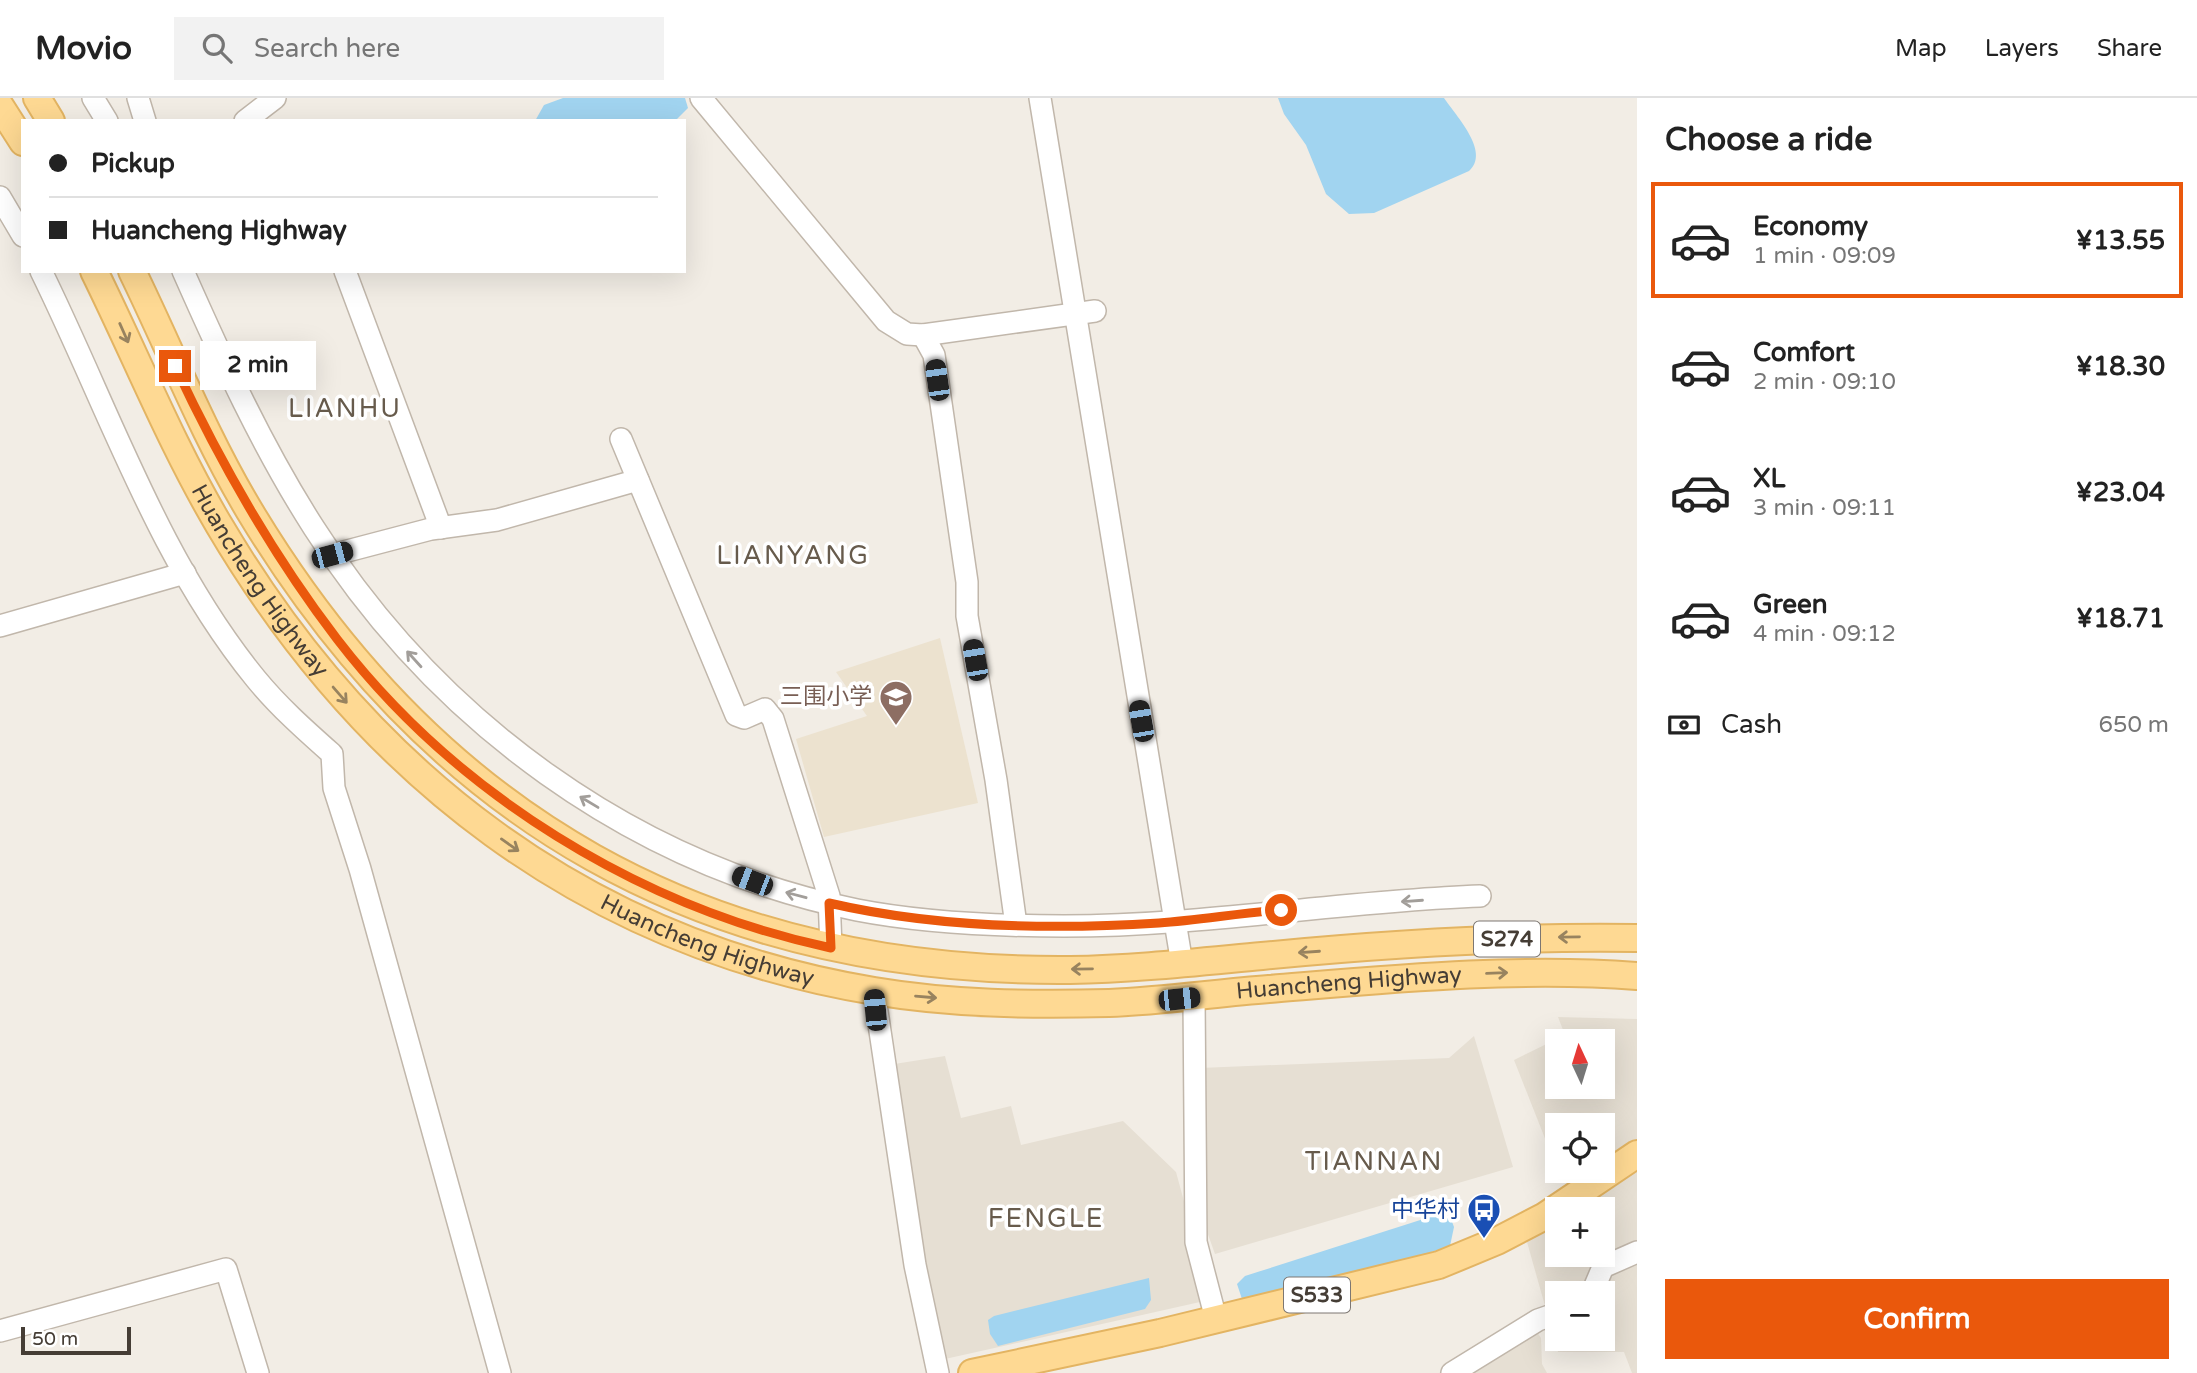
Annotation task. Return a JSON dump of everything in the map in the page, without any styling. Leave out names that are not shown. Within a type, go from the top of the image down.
[{"type":"main road","points":[[37,98],[50,119]]},
{"type":"main road","points":[[0,106],[21,139]]},
{"type":"main road","name":"Huancheng Highway","points":[[95,273],[167,429],[248,572],[335,690],[416,773],[518,851],[620,910],[727,954],[803,977],[874,991],[1016,1003],[1115,1003],[1380,981],[1571,971],[1637,975]]},
{"type":"main road","name":"Huancheng Highway","points":[[133,273],[198,415],[249,509],[338,640],[412,722],[503,799],[604,863],[714,914],[774,934],[886,959],[995,968],[1102,969],[1463,940],[1637,938]]},
{"type":"main road","points":[[1377,947],[1380,981]]},
{"type":"main road","name":"S533","points":[[972,1373],[1216,1319],[1428,1268],[1472,1252],[1545,1216],[1637,1154]]},
{"type":"street","points":[[93,98],[106,119]]},
{"type":"street","points":[[138,98],[144,119]]},
{"type":"street","points":[[247,119],[275,98]]},
{"type":"street","points":[[701,98],[886,321],[907,334],[923,335],[1085,312]]},
{"type":"street","points":[[1040,98],[1085,312],[1182,964]]},
{"type":"street","points":[[0,197],[21,233]]},
{"type":"street","points":[[42,273],[147,502],[185,573],[257,680],[292,718],[332,754],[334,788],[360,869],[500,1373]]},
{"type":"street","points":[[184,273],[286,483],[332,555],[373,612],[419,665],[469,714],[551,778],[625,824],[692,858],[752,881],[829,903],[892,916],[1016,925],[1174,921],[1255,912],[1480,897]]},
{"type":"street","points":[[346,273],[441,528]]},
{"type":"street","points":[[923,335],[934,355],[967,582],[967,616],[996,780],[1016,925]]},
{"type":"street","points":[[621,439],[736,715],[744,718],[765,709],[773,719],[829,903],[831,948]]},
{"type":"street","points":[[332,555],[441,528],[497,520],[638,480]]},
{"type":"street","points":[[0,626],[185,573]]},
{"type":"street","points":[[874,991],[915,1265],[938,1373]]},
{"type":"street","points":[[1194,997],[1196,1242],[1216,1319]]},
{"type":"street","points":[[1597,1281],[1603,1267],[1637,1252]]},
{"type":"street","points":[[0,1331],[226,1269],[258,1373]]},
{"type":"street","points":[[1452,1373],[1545,1318]]},
{"type":"shaded area","name":"三围小学","points":[[940,638],[978,803],[824,837],[796,739],[867,716],[836,672]]},
{"type":"shaded area","points":[[1558,1017],[1637,1019],[1637,1141],[1615,1155],[1615,1113],[1545,1113],[1545,1139],[1514,1060],[1545,1045],[1545,1099],[1615,1099],[1615,1029],[1563,1029]]},
{"type":"shaded area","points":[[1474,1036],[1513,1167],[1215,1254],[1201,1215],[1200,1068],[1449,1058]]},
{"type":"shaded area","points":[[945,1056],[961,1118],[1011,1106],[1021,1145],[1123,1121],[1176,1172],[1188,1216],[1200,1302],[945,1359],[931,1316],[888,1065]]},
{"type":"shaded area","points":[[1637,1171],[1637,1373],[1632,1373],[1624,1352],[1558,1352],[1615,1351],[1615,1281],[1545,1281],[1545,1306],[1527,1242],[1545,1230],[1545,1267],[1615,1267],[1615,1197],[1596,1197]]},
{"type":"shaded area","points":[[1528,1318],[1541,1338],[1542,1364],[1547,1373],[1439,1373]]},
{"type":"water","points":[[563,98],[685,98],[688,108],[677,119],[536,119],[544,105]]},
{"type":"water","points":[[1278,98],[1444,98],[1474,144],[1475,163],[1469,171],[1374,213],[1349,214],[1326,194],[1306,145],[1284,114]]},
{"type":"water","points":[[1436,1215],[1451,1219],[1454,1227],[1450,1246],[1369,1272],[1242,1299],[1237,1284],[1245,1276]]},
{"type":"water","points":[[1149,1278],[1151,1300],[1145,1309],[998,1346],[990,1334],[988,1320],[994,1316]]},
{"type":"place","name":"三围小学","points":[[896,727]]},
{"type":"place","name":"中华村","points":[[1484,1240]]},
{"type":"district","name":"LIANHU","points":[[345,408]]},
{"type":"district","name":"LIANYANG","points":[[793,555]]},
{"type":"district","name":"TIANNAN","points":[[1374,1161]]},
{"type":"district","name":"FENGLE","points":[[1046,1218]]},
{"type":"route","points":[[175,366],[222,462],[263,532],[307,598],[373,682],[439,747],[503,799],[572,845],[635,880],[738,923],[831,948],[829,903],[892,916],[1016,925],[1159,923],[1281,910]]}]
